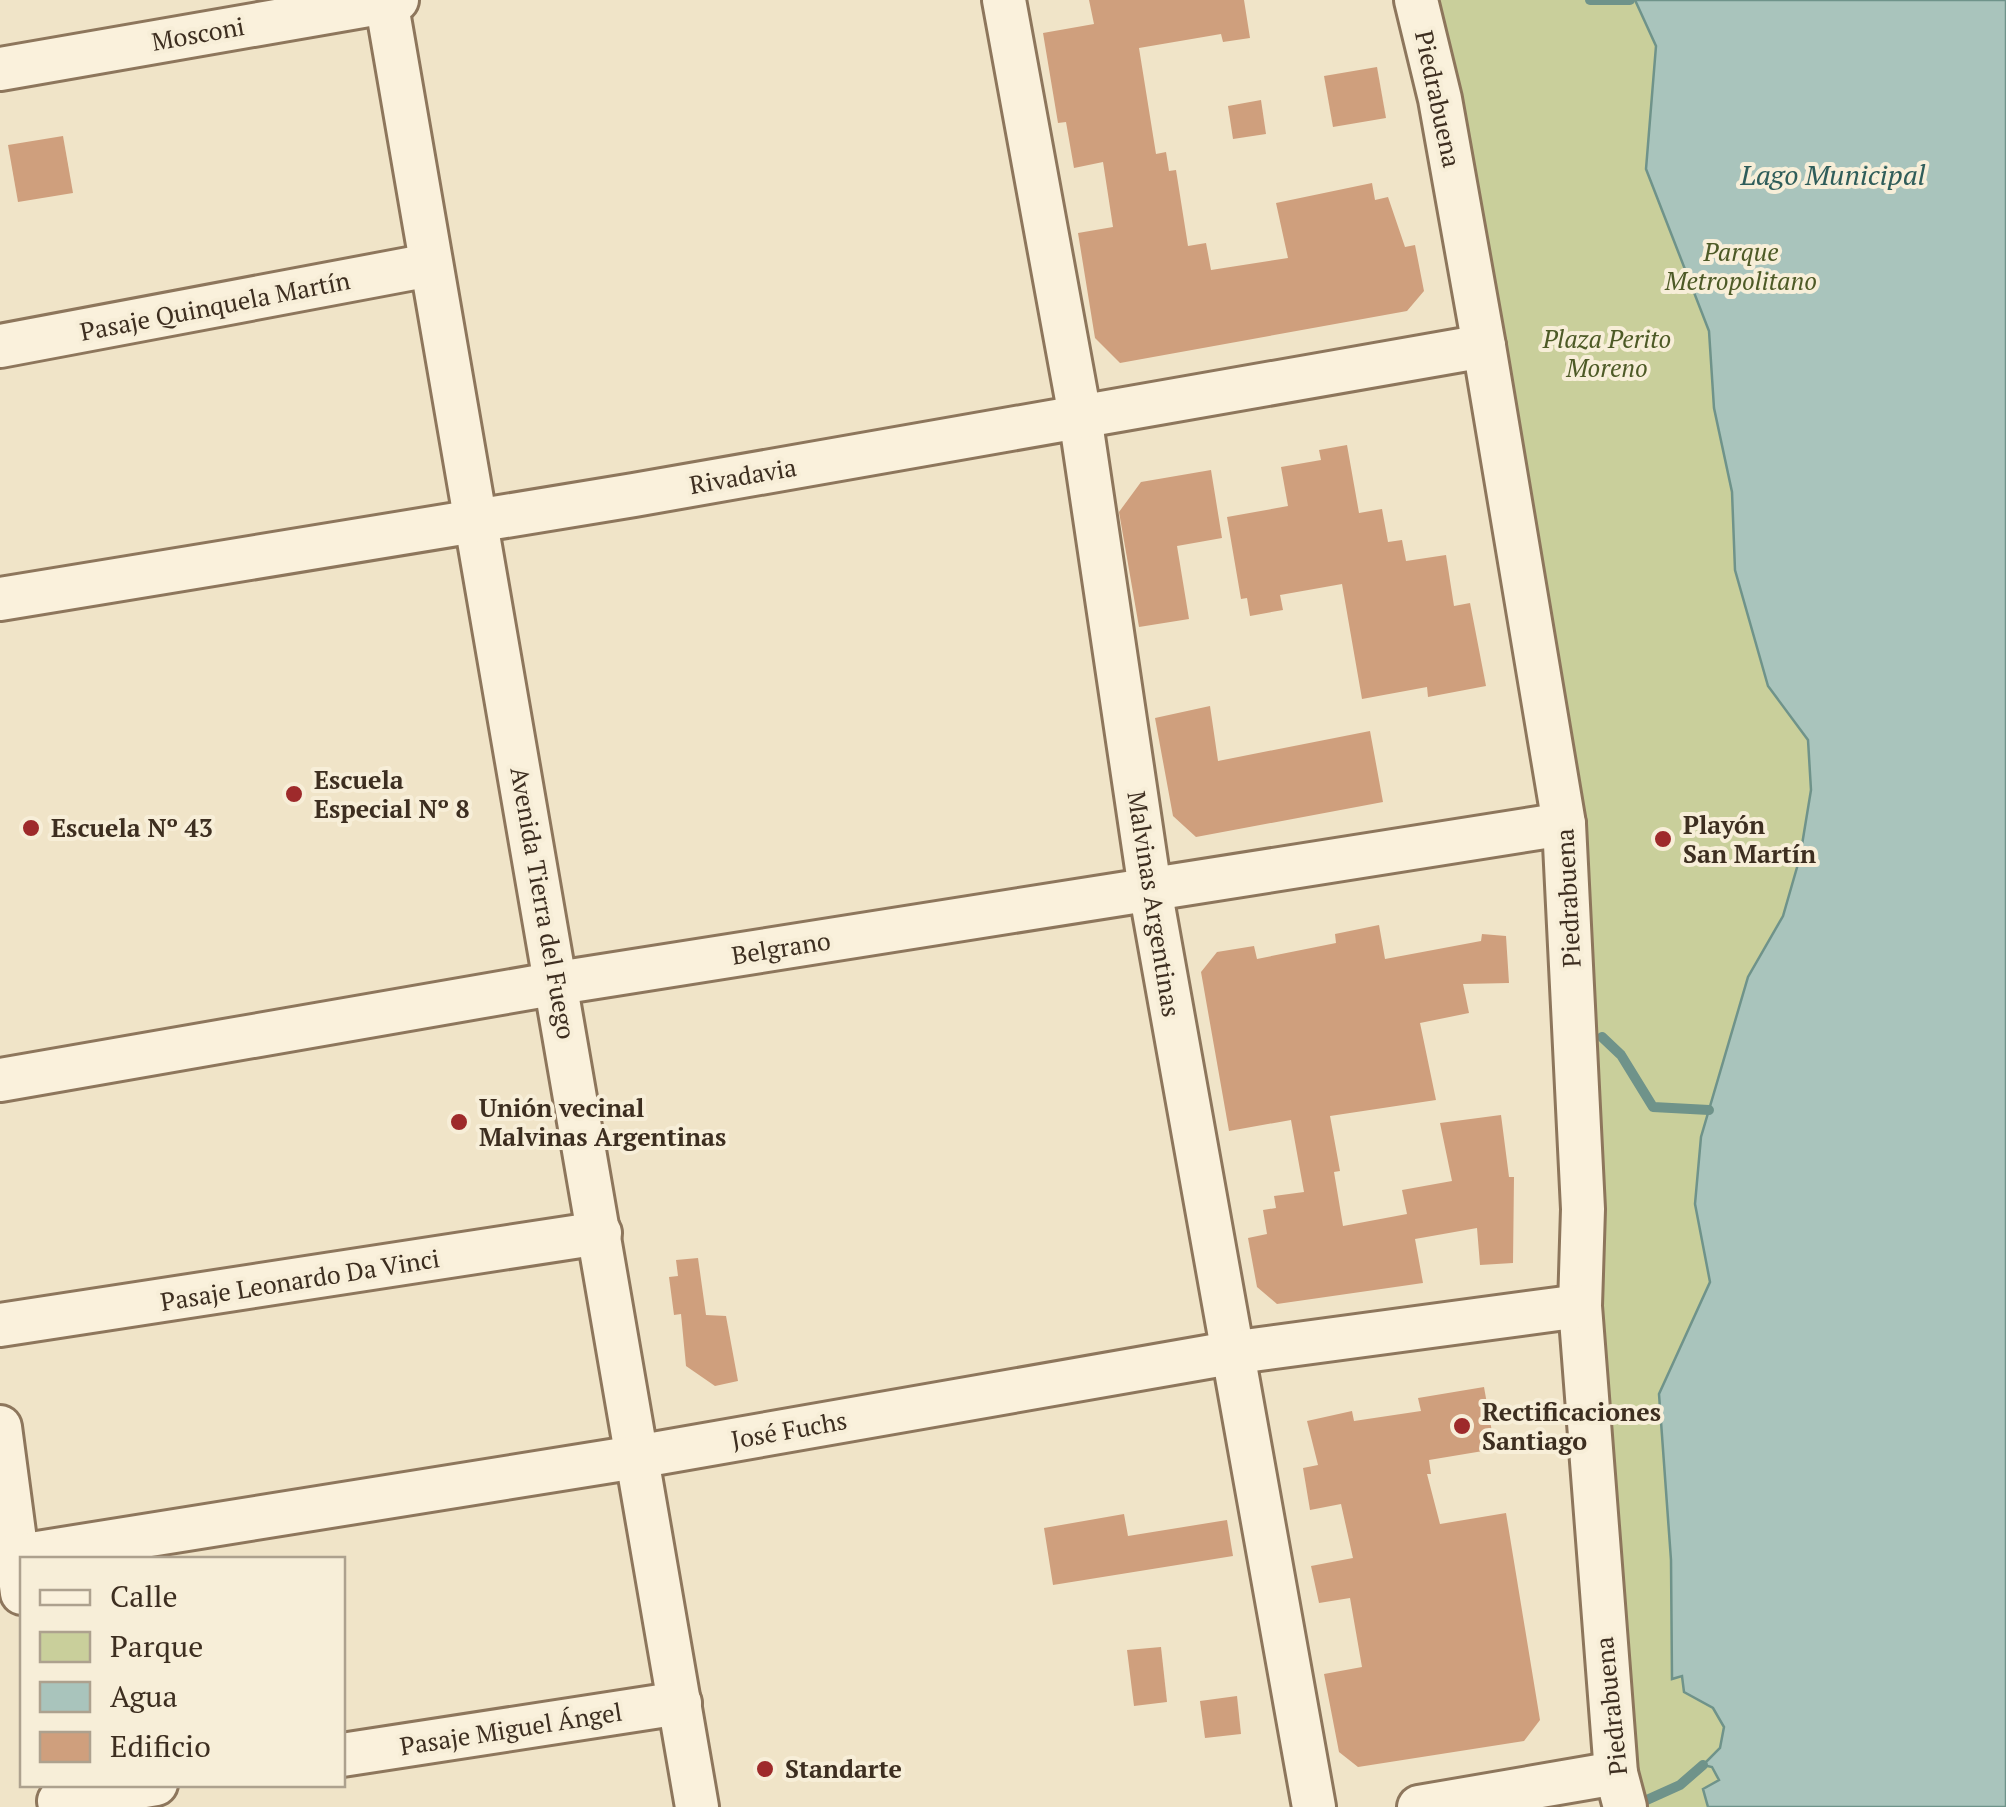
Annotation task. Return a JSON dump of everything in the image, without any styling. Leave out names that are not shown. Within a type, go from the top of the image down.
[{"type":"street","name":"Malvinas Argentinas","points":[[1004,0],[1080,416],[1150,890],[1314,1807]]},
{"type":"street","name":"Piedrabuena","points":[[1416,0],[1440,99],[1554,744],[1564,824],[1583,1209],[1580,1306],[1620,1790]]},
{"type":"street","name":"Mosconi","points":[[0,68],[389,1]]},
{"type":"street","name":"Avenida Tierra del Fuego","points":[[389,1],[430,265],[698,1807]]},
{"type":"street","name":"Pasaje Quinquela Martín","points":[[0,346],[430,265]]},
{"type":"street","name":"Rivadavia","points":[[0,600],[1484,346]]},
{"type":"street","name":"Belgrano","points":[[0,1080],[558,984],[1564,824]]},
{"type":"street","name":"Pasaje Leonardo Da Vinci","points":[[0,1325],[600,1233]]},
{"type":"street","name":"José Fuchs","points":[[80,1557],[1230,1353],[1580,1306]]},
{"type":"street","points":[[0,1428],[13,1569]]},
{"type":"street","name":"Pasaje Miguel Ángel","points":[[345,1755],[680,1703]]},
{"type":"street","points":[[58,1798],[135,1787]]},
{"type":"street","points":[[1418,1807],[1620,1790]]},
{"type":"green space","name":"Lago Municipal","points":[[1416,0],[2006,0],[2006,1807],[1625,1807],[1564,824]]},
{"type":"water","name":"Lago Municipal","points":[[1635,0],[2006,0],[2006,1807],[1708,1807],[1703,1789],[1719,1780],[1712,1767],[1703,1765],[1720,1748],[1724,1727],[1713,1708],[1684,1692],[1682,1676],[1672,1679],[1671,1560],[1659,1394],[1710,1282],[1695,1204],[1701,1137],[1748,977],[1783,916],[1800,857],[1811,790],[1808,740],[1768,686],[1735,570],[1732,492],[1714,408],[1709,331],[1646,169],[1656,46]]},
{"type":"building","points":[[1089,0],[1244,0],[1250,38],[1223,42],[1221,34],[1139,48],[1156,154],[1166,152],[1169,171],[1176,170],[1188,246],[1206,243],[1211,270],[1288,258],[1276,203],[1372,183],[1375,200],[1388,197],[1405,247],[1415,245],[1424,291],[1407,311],[1120,363],[1095,338],[1078,233],[1113,227],[1103,162],[1074,168],[1066,122],[1058,123],[1043,33],[1094,24]]},
{"type":"building","points":[[1377,67],[1386,118],[1333,127],[1324,76]]},
{"type":"building","points":[[1261,100],[1266,134],[1233,139],[1228,106]]},
{"type":"building","points":[[63,136],[73,193],[18,202],[8,145]]},
{"type":"building","points":[[1347,445],[1359,513],[1382,509],[1388,542],[1402,540],[1406,561],[1446,555],[1454,606],[1470,603],[1486,686],[1428,697],[1427,687],[1362,699],[1342,584],[1280,595],[1283,610],[1250,616],[1247,598],[1241,599],[1227,517],[1288,506],[1281,467],[1321,460],[1319,450]]},
{"type":"building","points":[[1211,470],[1222,538],[1177,546],[1189,619],[1139,627],[1119,512],[1141,482]]},
{"type":"building","points":[[1210,706],[1218,761],[1370,731],[1383,802],[1196,837],[1173,816],[1155,718]]},
{"type":"building","points":[[1379,925],[1385,959],[1481,941],[1482,934],[1506,936],[1509,983],[1463,984],[1469,1013],[1420,1023],[1436,1100],[1330,1116],[1340,1171],[1334,1172],[1343,1226],[1407,1214],[1402,1190],[1452,1181],[1440,1123],[1501,1115],[1509,1177],[1514,1177],[1513,1263],[1480,1265],[1477,1228],[1415,1239],[1423,1283],[1277,1304],[1257,1287],[1248,1238],[1267,1234],[1263,1210],[1276,1208],[1274,1196],[1304,1192],[1291,1120],[1229,1131],[1201,972],[1217,952],[1254,946],[1257,959],[1336,943],[1335,934]]},
{"type":"building","points":[[698,1258],[706,1315],[726,1316],[738,1381],[715,1386],[686,1366],[681,1314],[674,1315],[669,1277],[678,1276],[676,1260]]},
{"type":"building","points":[[1484,1387],[1495,1449],[1429,1460],[1431,1474],[1427,1474],[1440,1524],[1506,1513],[1540,1720],[1524,1741],[1358,1767],[1339,1752],[1324,1674],[1362,1667],[1350,1598],[1319,1603],[1311,1566],[1353,1558],[1341,1504],[1310,1510],[1303,1468],[1318,1465],[1307,1421],[1352,1411],[1354,1421],[1421,1411],[1418,1398]]},
{"type":"building","points":[[1124,1514],[1128,1536],[1227,1520],[1233,1556],[1053,1585],[1044,1528]]},
{"type":"building","points":[[1161,1647],[1167,1702],[1134,1706],[1127,1650]]},
{"type":"building","points":[[1237,1696],[1241,1734],[1205,1738],[1200,1701]]},
{"type":"waterway","points":[[1590,0],[1630,0]]},
{"type":"waterway","points":[[1602,1037],[1621,1055],[1653,1107],[1709,1110]]},
{"type":"waterway","points":[[1640,1803],[1680,1785],[1703,1765]]},
{"type":"place","name":"Escuela Especial Nº 8","points":[[294,794]]},
{"type":"place","name":"Escuela Nº 43","points":[[31,828]]},
{"type":"place","name":"Playón San Martín","points":[[1663,839]]},
{"type":"place","name":"Unión vecinal Malvinas Argentinas","points":[[459,1122]]},
{"type":"place","name":"Rectificaciones Santiago","points":[[1462,1426]]},
{"type":"place","name":"Standarte","points":[[765,1769]]},
{"type":"park label","name":"Parque Metropolitano","points":[[1741,266]]},
{"type":"park label","name":"Plaza Perito Moreno","points":[[1607,354]]}]
